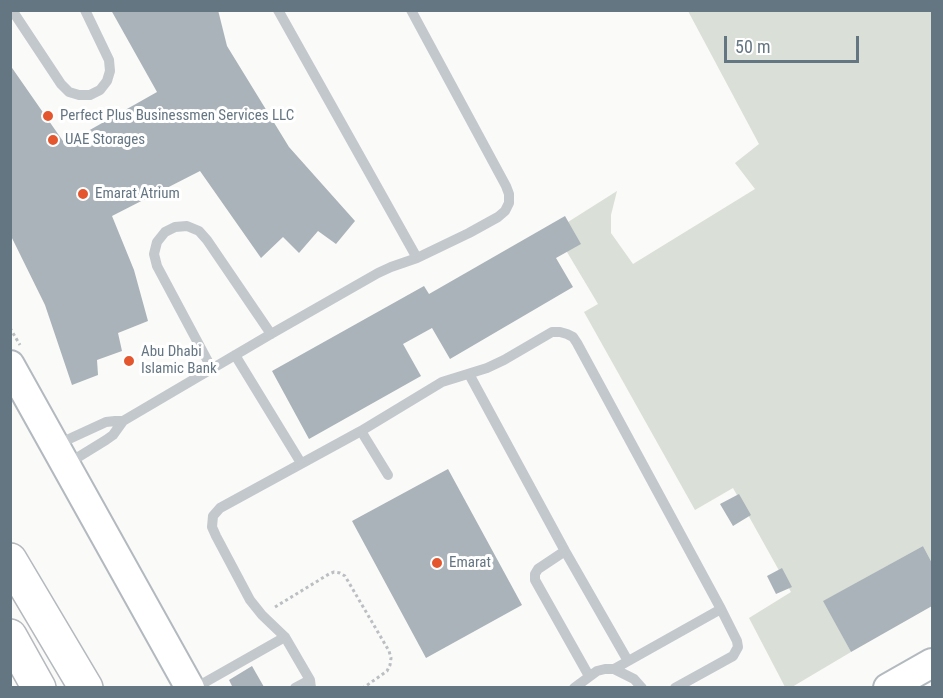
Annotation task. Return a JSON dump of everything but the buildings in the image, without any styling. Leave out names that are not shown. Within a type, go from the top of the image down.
[{"type":"highway","points":[[10,560],[86,687]]},
{"type":"highway","points":[[10,636],[39,687]]},
{"type":"street","points":[[10,364],[190,687]]},
{"type":"street","points":[[888,687],[933,663]]},
{"type":"lane","points":[[12,10],[61,84],[69,92],[90,95],[100,90],[107,81],[110,71],[109,60],[85,10]]},
{"type":"lane","points":[[278,10],[417,258]]},
{"type":"lane","points":[[61,455],[106,440],[123,422],[271,334],[378,273],[417,258],[469,233],[505,212],[509,203],[506,186],[411,10]]},
{"type":"lane","points":[[212,369],[157,266],[154,254],[157,242],[165,232],[175,227],[187,226],[199,231],[271,334]]},
{"type":"lane","points":[[295,687],[310,684],[285,637],[250,600],[216,536],[212,526],[213,516],[220,508],[361,431],[442,382],[504,360],[552,332],[560,332],[573,337],[577,343],[737,642],[737,651],[733,656],[675,687]]},
{"type":"lane","points":[[235,355],[301,463]]},
{"type":"lane","points":[[469,374],[565,551],[628,661]]},
{"type":"lane","points":[[61,455],[99,425],[115,421],[123,422]]},
{"type":"lane","points":[[361,431],[388,475]]},
{"type":"lane","points":[[565,551],[538,569],[535,580],[589,676]]},
{"type":"lane","points":[[614,669],[721,609]]},
{"type":"lane","points":[[195,687],[285,637]]},
{"type":"lane","points":[[574,687],[589,676],[605,669],[614,669],[634,679],[642,687]]},
{"type":"path","points":[[262,615],[329,574],[334,572],[345,576],[391,658],[387,671],[363,687]]},
{"type":"shaded area","points":[[688,11],[932,11],[932,563],[923,546],[824,601],[851,652],[792,687],[785,687],[749,618],[791,592],[733,488],[695,510],[584,312],[598,304],[567,252],[568,222],[617,191],[611,215],[611,233],[633,264],[755,189],[735,163],[759,144]]},
{"type":"place","name":"Perfect Plus Businessmen Services LLC","points":[[48,116]]},
{"type":"place","name":"UAE Storages","points":[[53,140]]},
{"type":"place","name":"Emarat Atrium","points":[[83,194]]},
{"type":"place","name":"Abu Dhabi Islamic Bank","points":[[129,361]]},
{"type":"place","name":"Emarat","points":[[437,563]]}]
